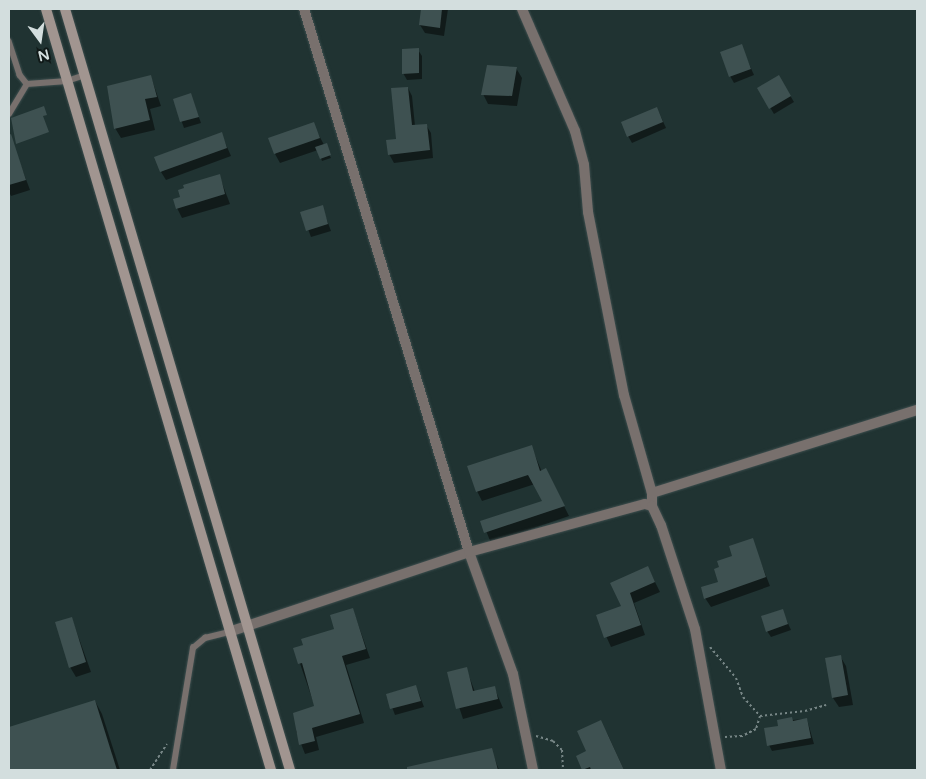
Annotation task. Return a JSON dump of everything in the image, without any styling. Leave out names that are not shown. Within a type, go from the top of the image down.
[{"type":"street","points":[[46,9],[271,770]]},
{"type":"street","points":[[65,9],[290,770]]},
{"type":"street","points":[[304,9],[469,552],[513,674],[534,770]]},
{"type":"street","points":[[522,9],[580,148],[588,212],[624,395],[652,493],[652,506],[672,554],[695,629],[721,770]]},
{"type":"street","points":[[652,493],[917,410]]},
{"type":"street","points":[[229,632],[469,552],[634,505],[652,506]]},
{"type":"lane","points":[[9,41],[20,75],[27,84]]},
{"type":"lane","points":[[27,84],[67,81],[85,75]]},
{"type":"lane","points":[[9,114],[27,84]]},
{"type":"lane","points":[[173,770],[193,648],[205,638],[229,632]]},
{"type":"path","points":[[707,643],[736,678],[743,697],[760,716]]},
{"type":"path","points":[[760,716],[805,711],[826,705]]},
{"type":"path","points":[[714,732],[729,738],[742,736],[756,729],[760,716]]},
{"type":"path","points":[[150,770],[179,725]]},
{"type":"path","points":[[526,734],[553,741],[562,750],[563,770]]},
{"type":"building","points":[[421,9],[442,9],[440,28],[419,25]]},
{"type":"building","points":[[742,44],[751,69],[729,77],[720,52]]},
{"type":"building","points":[[419,48],[419,73],[402,74],[402,49]]},
{"type":"building","points":[[487,65],[517,67],[512,96],[481,95]]},
{"type":"building","points":[[151,75],[157,97],[145,99],[150,120],[114,129],[107,86]]},
{"type":"building","points":[[779,75],[791,96],[769,109],[757,88]]},
{"type":"building","points":[[408,87],[412,125],[427,124],[430,150],[388,155],[386,140],[396,139],[391,88]]},
{"type":"building","points":[[191,93],[199,117],[180,122],[173,99]]},
{"type":"building","points":[[44,106],[47,115],[43,116],[49,132],[16,144],[11,118]]},
{"type":"building","points":[[657,107],[663,122],[627,137],[621,122]]},
{"type":"building","points":[[314,122],[320,138],[274,154],[268,138]]},
{"type":"building","points":[[222,132],[227,148],[160,172],[154,157]]},
{"type":"building","points":[[11,134],[26,180],[9,185],[9,135]]},
{"type":"building","points":[[327,143],[331,155],[320,159],[315,147]]},
{"type":"building","points":[[220,174],[225,194],[176,209],[173,199],[180,197],[178,190],[184,188],[183,185]]},
{"type":"building","points":[[323,205],[328,224],[306,231],[300,212]]},
{"type":"building","points":[[532,445],[540,471],[546,468],[565,506],[484,533],[480,521],[542,501],[528,475],[476,492],[467,466]]},
{"type":"building","points":[[753,538],[766,577],[704,599],[701,587],[718,582],[714,569],[719,567],[717,561],[732,556],[729,546]]},
{"type":"building","points":[[648,566],[655,582],[630,593],[641,625],[604,638],[596,615],[621,606],[610,583]]},
{"type":"building","points":[[353,608],[366,649],[342,656],[360,714],[312,728],[315,741],[299,745],[293,713],[314,706],[302,663],[298,664],[293,648],[303,645],[301,639],[334,629],[330,615]]},
{"type":"building","points":[[783,609],[788,624],[766,632],[761,616]]},
{"type":"building","points":[[72,617],[86,662],[69,668],[55,622]]},
{"type":"building","points":[[841,655],[848,695],[832,698],[825,658]]},
{"type":"building","points":[[467,667],[473,691],[495,686],[498,699],[456,709],[447,672]]},
{"type":"building","points":[[416,685],[421,701],[390,709],[386,694]]},
{"type":"building","points":[[95,700],[117,770],[9,770],[9,727]]},
{"type":"building","points":[[792,717],[793,721],[807,718],[811,738],[767,746],[764,728],[778,726],[777,720]]},
{"type":"building","points":[[601,720],[624,770],[591,770],[590,767],[582,770],[576,756],[586,751],[577,731]]},
{"type":"building","points":[[492,748],[498,770],[407,770],[407,767]]}]
